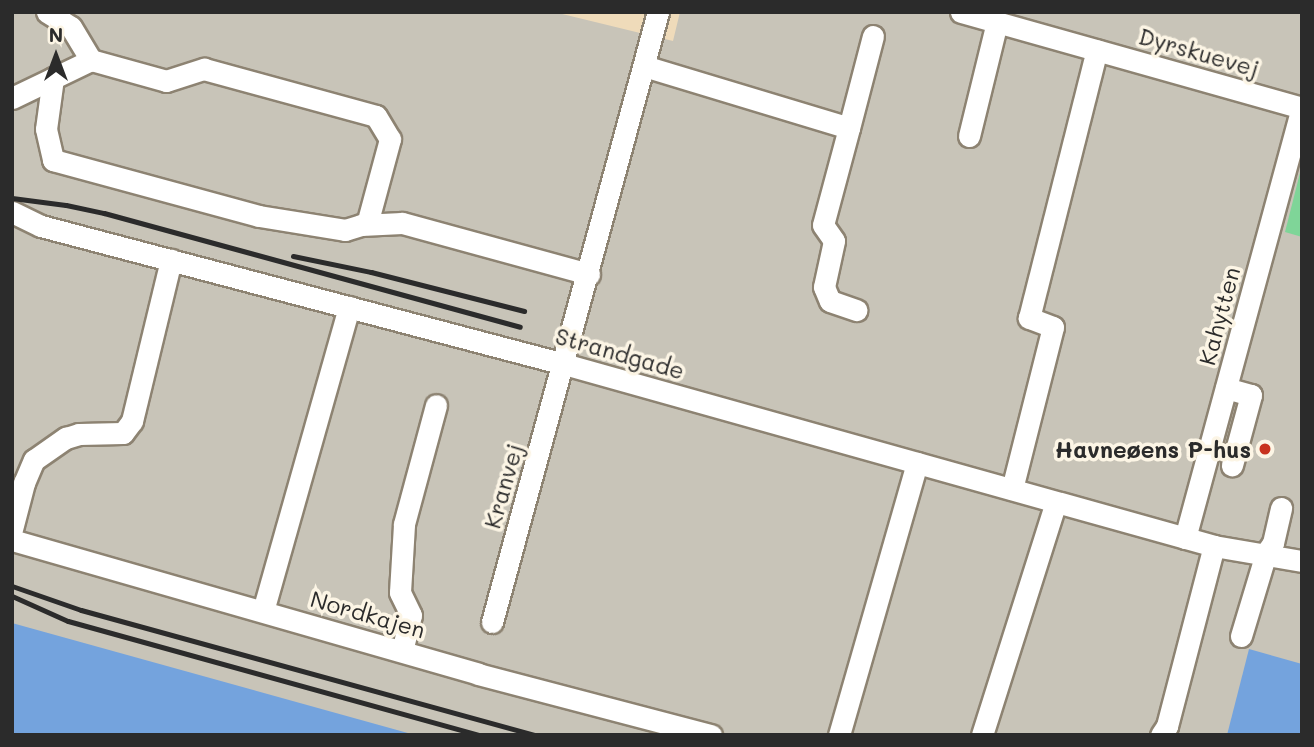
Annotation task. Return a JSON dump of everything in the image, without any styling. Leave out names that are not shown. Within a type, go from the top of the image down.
[{"type":"street","points":[[47,12],[71,27],[91,60]]},
{"type":"street","name":"Kranvej","points":[[492,622],[589,274],[658,12]]},
{"type":"street","name":"Dyrskuevej","points":[[961,12],[1302,108]]},
{"type":"street","points":[[969,135],[997,22]]},
{"type":"street","points":[[856,310],[830,301],[824,288],[834,241],[823,225],[873,36]]},
{"type":"street","points":[[1012,489],[1053,327],[1029,318],[1097,50]]},
{"type":"street","points":[[12,98],[91,60],[166,81],[204,69],[376,116],[390,139],[368,224]]},
{"type":"street","points":[[644,66],[849,128]]},
{"type":"street","points":[[53,78],[46,129],[53,160],[259,216],[345,230],[368,224],[402,223],[589,274]]},
{"type":"street","name":"Kahytten","points":[[1185,538],[1302,108]]},
{"type":"street","name":"Strandgade","points":[[12,212],[41,226],[564,364],[1214,546],[1266,553],[1302,562]]},
{"type":"street","points":[[12,529],[24,483],[34,460],[66,438],[79,434],[122,433],[132,421],[171,260]]},
{"type":"street","points":[[263,611],[349,307]]},
{"type":"street","points":[[1226,388],[1251,395],[1232,465]]},
{"type":"street","points":[[402,651],[411,615],[400,592],[404,524],[436,405]]},
{"type":"street","points":[[839,735],[917,463]]},
{"type":"street","points":[[982,735],[1056,502]]},
{"type":"street","points":[[1241,636],[1266,553],[1273,543],[1281,508]]},
{"type":"street","name":"Nordkajen","points":[[12,540],[710,735]]},
{"type":"street","points":[[1161,735],[1167,726],[1214,546]]},
{"type":"shaded area","points":[[12,12],[554,12],[673,41],[680,12],[1302,12],[1302,735],[12,735]]},
{"type":"green space","points":[[1302,165],[1302,237],[1285,232]]},
{"type":"water","points":[[12,623],[415,735],[12,735]]},
{"type":"water","points":[[1249,649],[1302,664],[1302,735],[1227,735]]},
{"type":"railway","points":[[12,198],[104,213],[520,327]]},
{"type":"railway","points":[[293,256],[371,272],[524,311]]},
{"type":"railway","points":[[12,586],[81,610],[534,735]]},
{"type":"railway","points":[[12,596],[68,621],[478,735]]},
{"type":"place","name":"Havneøens P-hus","points":[[1265,449]]}]
